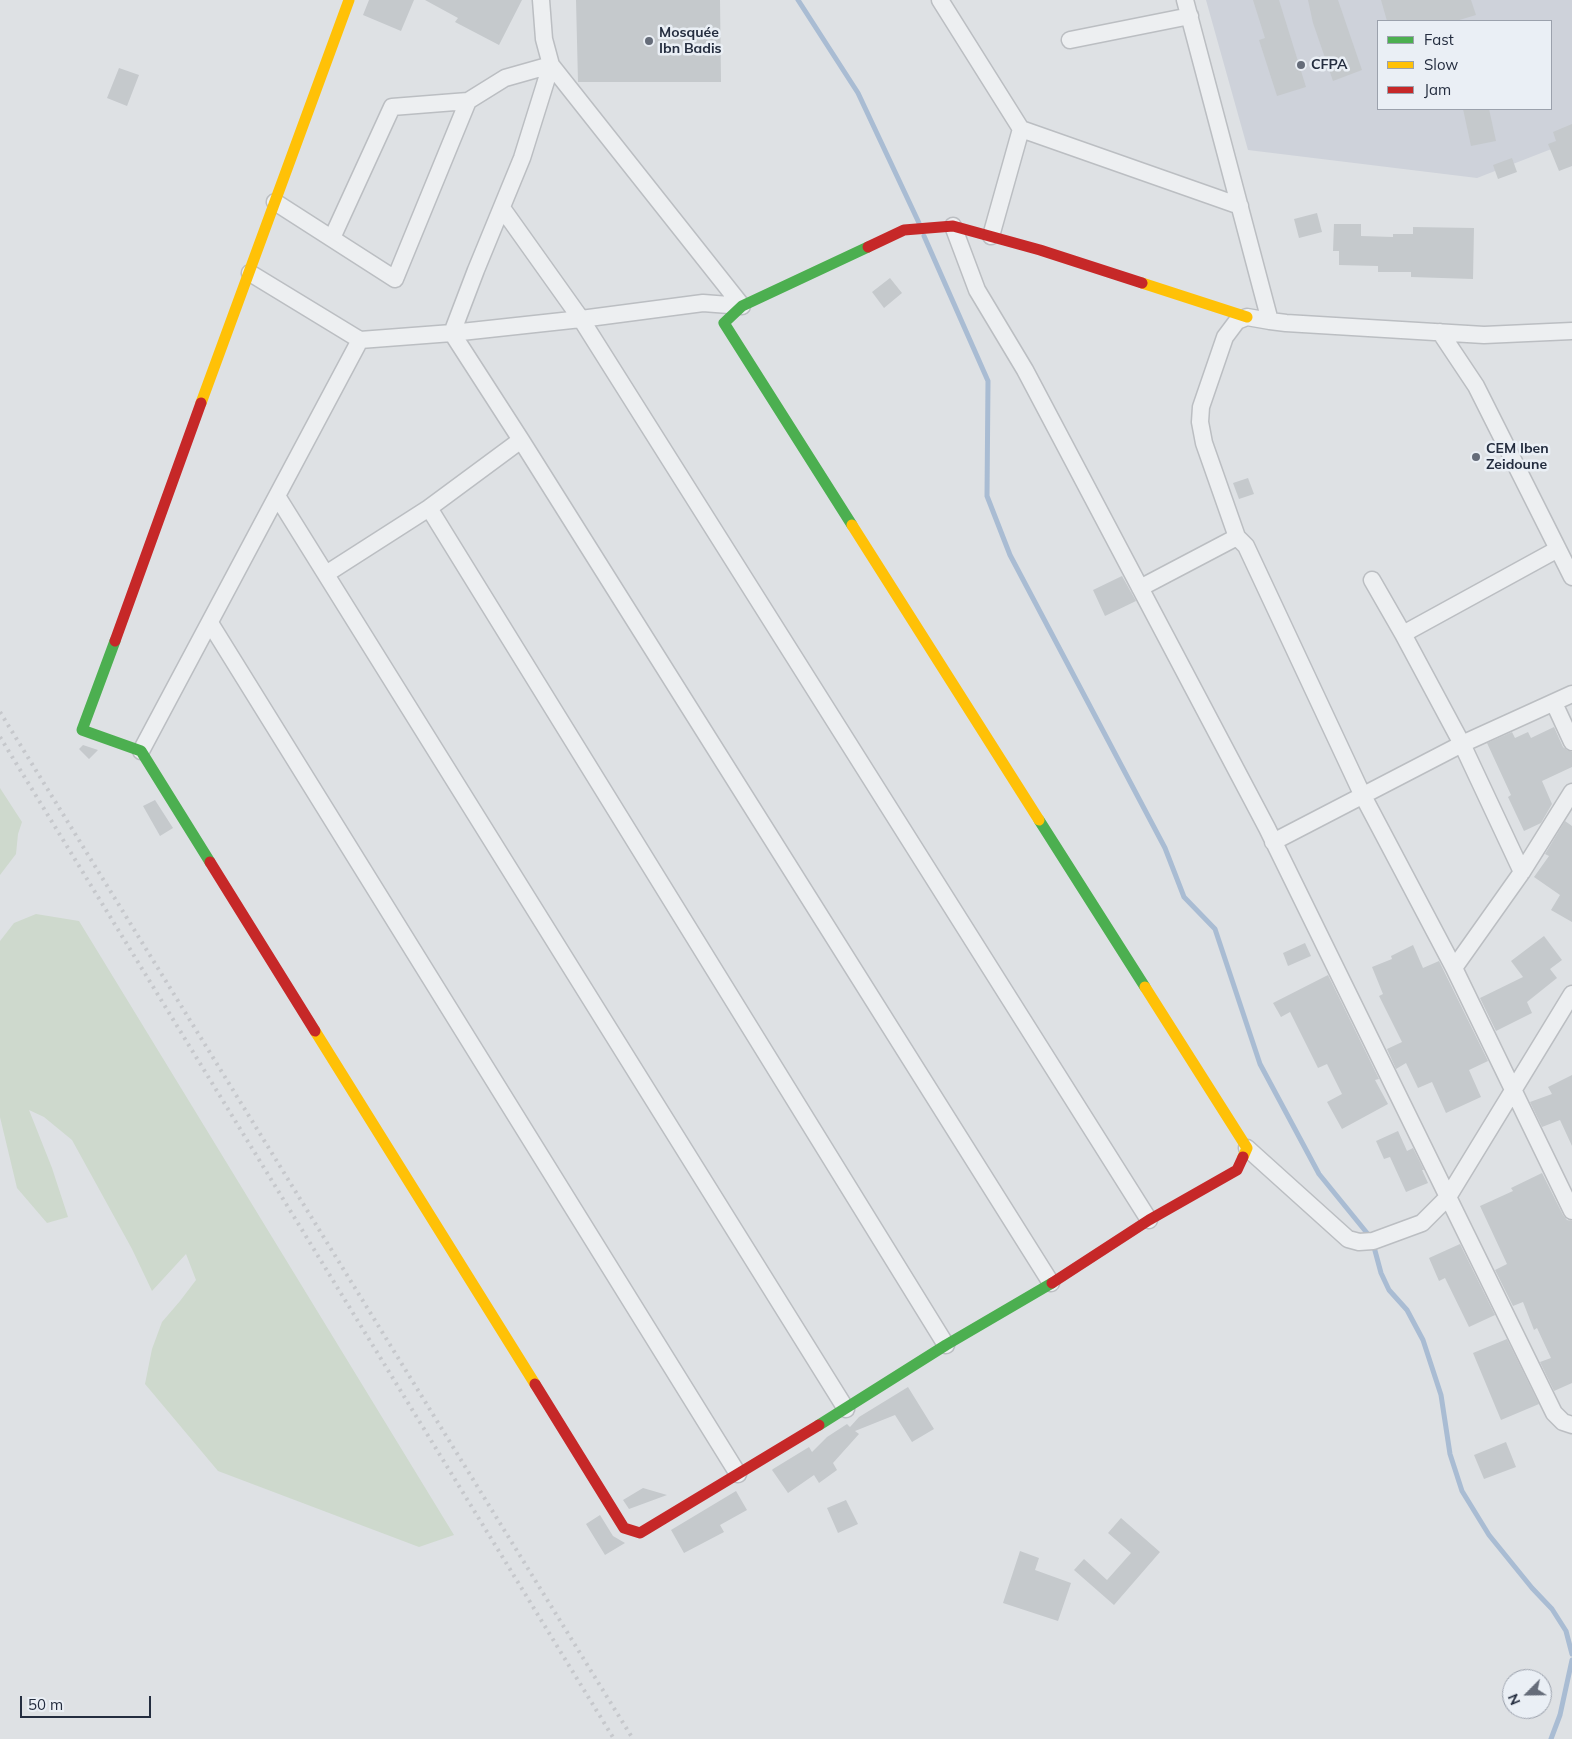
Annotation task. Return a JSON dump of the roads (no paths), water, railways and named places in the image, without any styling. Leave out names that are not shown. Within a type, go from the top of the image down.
[{"type":"street","points":[[349,0],[82,730],[142,751],[624,1528],[640,1533],[846,1409],[946,1345],[1051,1283],[1149,1220],[1237,1170],[1247,1148]]},
{"type":"street","points":[[541,0],[544,39],[551,65],[742,306]]},
{"type":"street","points":[[940,0],[1021,129],[1240,206]]},
{"type":"street","points":[[1070,40],[1188,8],[1270,321]]},
{"type":"street","points":[[332,238],[392,107],[468,101],[505,78],[551,65]]},
{"type":"street","points":[[452,332],[522,158],[551,65]]},
{"type":"street","points":[[275,202],[395,279],[468,101]]},
{"type":"street","points":[[991,236],[1021,129]]},
{"type":"street","points":[[502,208],[581,320],[1149,1220]]},
{"type":"street","points":[[953,226],[977,290],[1025,370],[1267,828],[1272,842],[1554,1413],[1563,1422],[1572,1425]]},
{"type":"street","points":[[1572,331],[1484,335],[1270,321],[1247,317],[1040,250],[953,226],[904,230],[742,306],[724,323],[1247,1148],[1339,1232],[1348,1239],[1359,1242],[1373,1241],[1422,1223],[1448,1197],[1572,994]]},
{"type":"street","points":[[250,273],[360,340],[581,320],[703,303],[742,306]]},
{"type":"street","points":[[1247,317],[1237,321],[1225,337],[1201,406],[1200,422],[1204,443],[1237,537],[1246,546],[1362,794],[1454,968],[1572,1211]]},
{"type":"street","points":[[452,332],[522,440],[1051,1283]]},
{"type":"street","points":[[1440,332],[1476,386],[1572,577]]},
{"type":"street","points":[[142,751],[360,340]]},
{"type":"street","points":[[326,574],[428,508],[522,440]]},
{"type":"street","points":[[278,496],[846,1409]]},
{"type":"street","points":[[428,508],[946,1345]]},
{"type":"street","points":[[1140,588],[1237,537]]},
{"type":"street","points":[[1404,634],[1558,549]]},
{"type":"street","points":[[1372,580],[1404,634],[1462,744],[1522,872]]},
{"type":"street","points":[[210,623],[738,1474]]},
{"type":"street","points":[[1272,842],[1462,744],[1572,694]]},
{"type":"street","points":[[1554,703],[1572,742]]},
{"type":"street","points":[[1454,968],[1522,872],[1572,792]]},
{"type":"waterway","points":[[798,0],[858,93],[919,223]]},
{"type":"waterway","points":[[924,236],[988,381],[987,496],[1010,555],[1165,848],[1184,897],[1215,929],[1260,1064],[1319,1174],[1367,1233],[1389,1290],[1407,1310],[1423,1340],[1441,1395],[1450,1454],[1462,1491],[1489,1535],[1532,1588],[1552,1609],[1566,1631],[1572,1654]]},
{"type":"waterway","points":[[1551,1739],[1560,1715],[1572,1660]]},
{"type":"railway","points":[[0,712],[633,1739]]},
{"type":"railway","points":[[0,737],[614,1739]]},
{"type":"place","name":"Mosquée Ibn Badis","points":[[649,41]]},
{"type":"place","name":"CFPA","points":[[1301,65]]},
{"type":"place","name":"CEM Iben Zeidoune","points":[[1476,457]]}]
